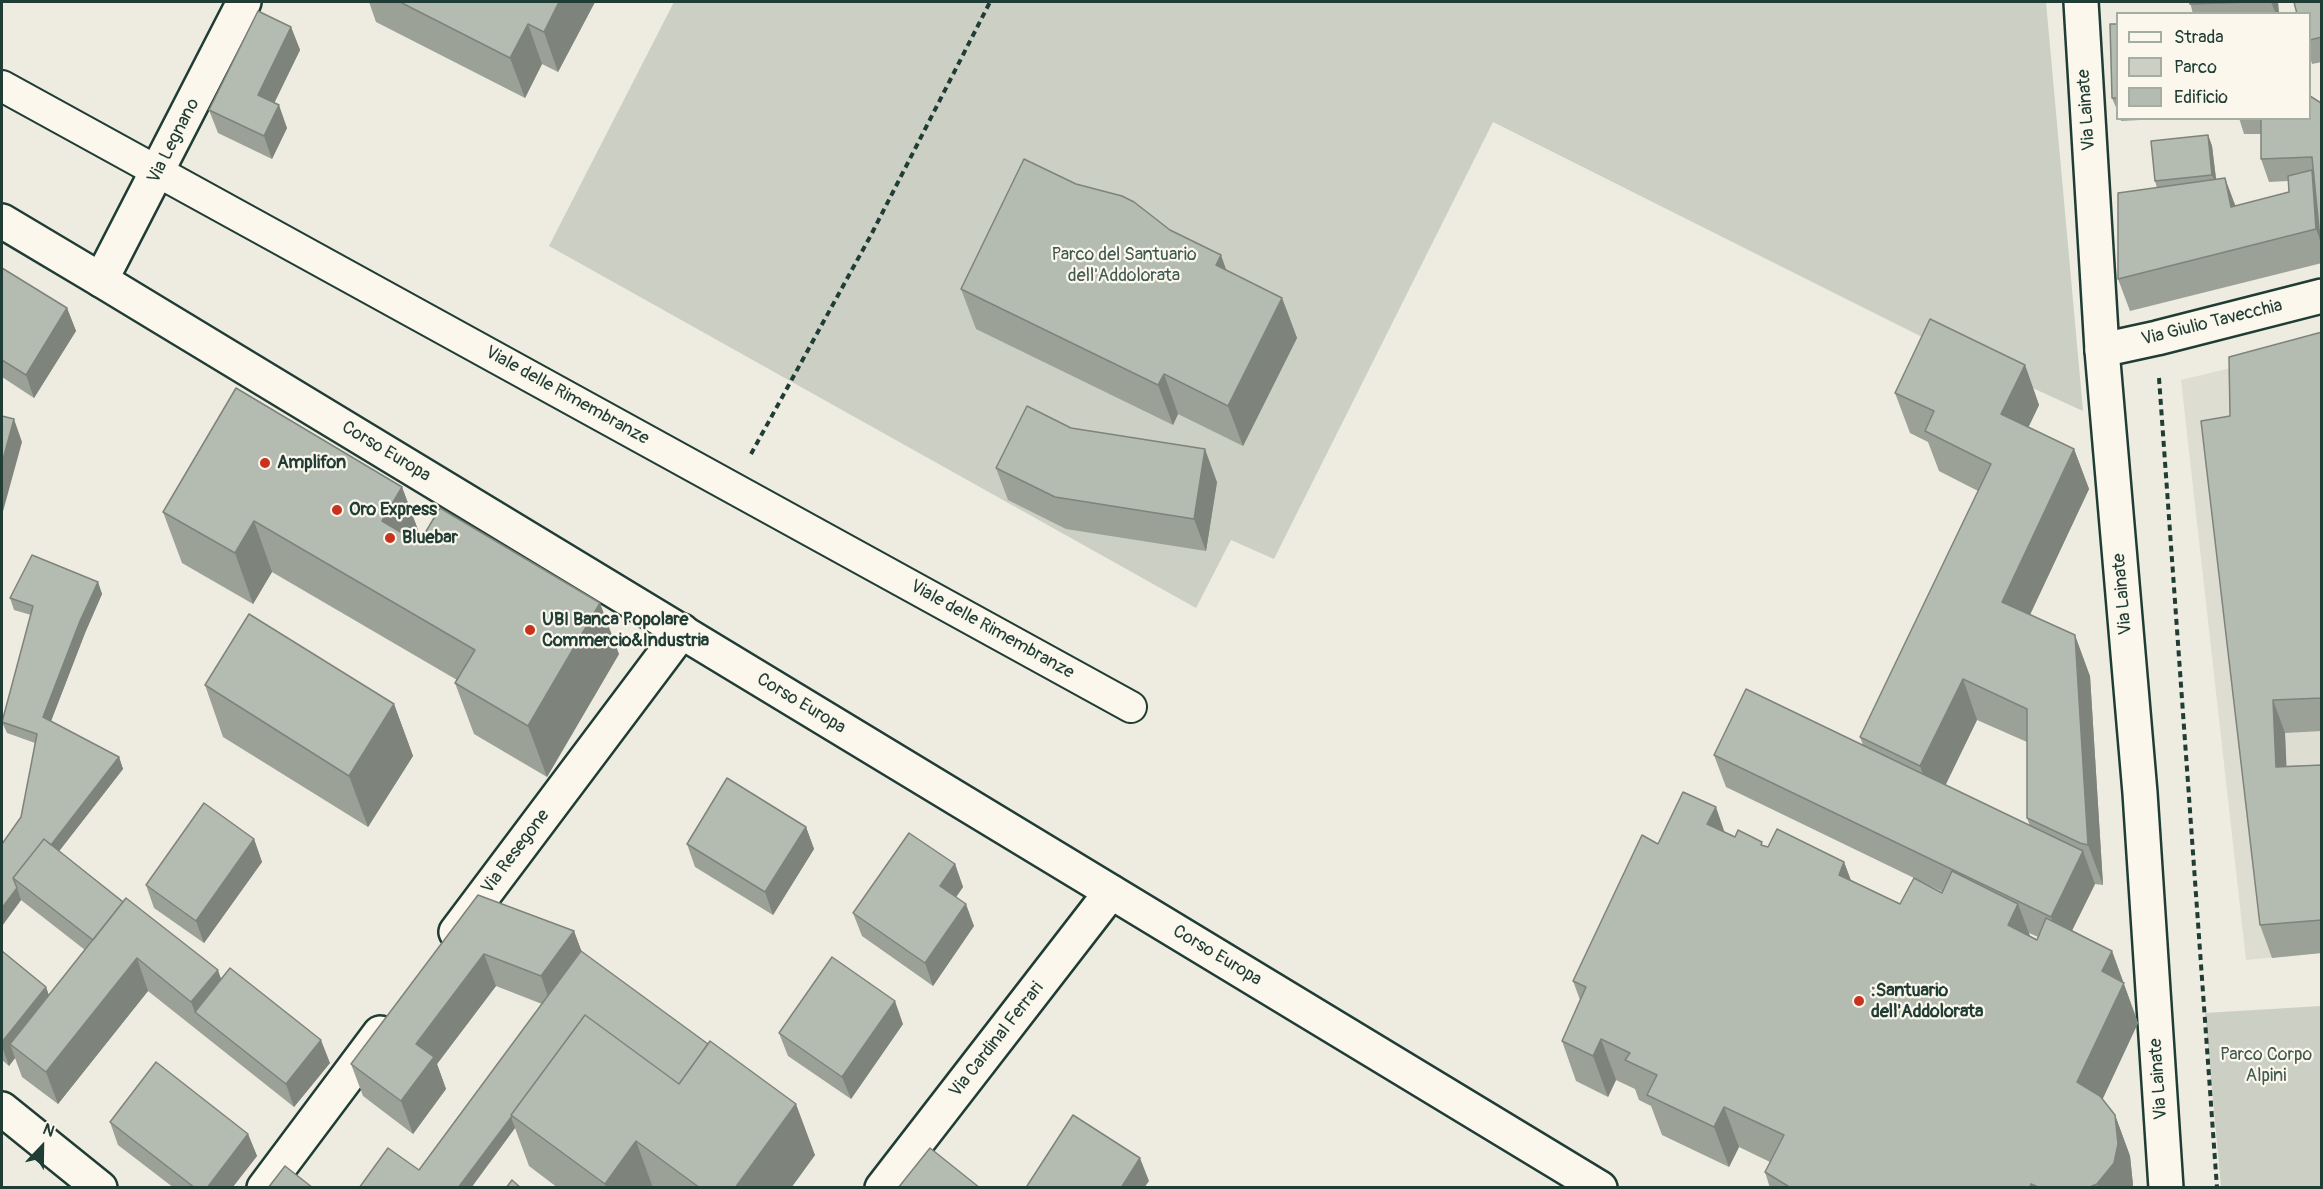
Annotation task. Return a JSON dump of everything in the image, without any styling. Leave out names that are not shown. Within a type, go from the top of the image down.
[{"type":"street","name":"Via Legnano","points":[[102,279],[244,2]]},
{"type":"street","name":"Via Lainate","points":[[2080,2],[2102,350],[2140,793],[2166,1188]]},
{"type":"street","name":"Viale delle Rimembranze","points":[[2,86],[1131,707]]},
{"type":"street","name":"Corso Europa","points":[[2,221],[102,279],[1600,1188]]},
{"type":"street","name":"Via Giulio Tavecchia","points":[[2102,350],[2322,296]]},
{"type":"street","name":"Via Resegone","points":[[437,957],[682,632]]},
{"type":"street","name":"Via Cardinal Ferrari","points":[[882,1188],[1111,892]]},
{"type":"street","points":[[264,1188],[401,1005]]},
{"type":"street","points":[[2,1109],[100,1188]]},
{"type":"path","points":[[733,487],[871,235],[990,2]]},
{"type":"path","points":[[2157,338],[2217,1188]]},
{"type":"shaded area","points":[[2321,346],[2321,953],[2246,960],[2181,380]]},
{"type":"green space","name":"Parco del Santuario dell'Addolorata","points":[[674,2],[2046,2],[2083,411],[1932,342],[1493,122],[1274,559],[1231,540],[1196,608],[549,246]]},
{"type":"green space","name":"Parco Corpo Alpini","points":[[2321,1006],[2321,1187],[2221,1187],[2205,1013]]},
{"type":"building","points":[[400,2],[559,2],[544,32],[528,24],[510,58]]},
{"type":"building","points":[[2190,2],[2251,2],[2190,4]]},
{"type":"building","points":[[2294,2],[2322,2],[2322,37],[2311,40],[2311,12],[2296,12]]},
{"type":"building","points":[[258,11],[291,27],[258,95],[279,105],[264,136],[209,110]]},
{"type":"building","points":[[2110,24],[2116,24],[2116,98],[2112,98]]},
{"type":"building","points":[[2311,97],[2321,103],[2322,238],[2320,239],[2312,157],[2261,159],[2261,120],[2311,120]]},
{"type":"building","points":[[2208,135],[2212,175],[2155,181],[2151,141]]},
{"type":"building","points":[[1024,159],[1076,184],[1122,196],[1134,202],[1170,230],[1221,255],[1216,265],[1282,298],[1228,406],[1164,374],[1158,385],[961,289]]},
{"type":"building","points":[[2312,170],[2316,229],[2118,279],[2118,193],[2225,178],[2231,207],[2289,192],[2288,176]]},
{"type":"building","points":[[2,268],[67,308],[26,375],[2,360]]},
{"type":"building","points":[[1930,319],[2025,365],[2001,414],[2074,449],[2002,602],[2075,635],[2088,845],[2027,818],[2027,709],[1963,679],[1920,766],[1860,737],[1991,464],[1925,431],[1934,411],[1895,393]]},
{"type":"building","points":[[2322,332],[2322,698],[2273,700],[2276,767],[2322,765],[2322,920],[2260,925],[2201,421],[2230,416],[2229,357]]},
{"type":"building","points":[[236,388],[402,487],[382,521],[419,543],[440,508],[600,603],[528,726],[455,683],[475,650],[254,521],[235,553],[163,512]]},
{"type":"building","points":[[1027,406],[1071,428],[1205,449],[1194,519],[1055,497],[996,468]]},
{"type":"building","points":[[2,416],[14,419],[2,463]]},
{"type":"building","points":[[32,555],[98,582],[80,621],[43,717],[119,757],[51,845],[44,839],[13,878],[17,888],[2,908],[2,844],[21,817],[37,734],[2,722],[33,606],[10,598]]},
{"type":"building","points":[[249,614],[394,704],[349,776],[205,685]]},
{"type":"building","points":[[1746,689],[2083,851],[2051,917],[1714,755]]},
{"type":"building","points":[[727,778],[806,827],[765,892],[687,844]]},
{"type":"building","name":":Santuario dell'Addolorata","points":[[1683,792],[1716,807],[1707,824],[1735,837],[1738,830],[1768,847],[1777,829],[1844,862],[1839,875],[1900,904],[1914,878],[1942,893],[1952,871],[2018,904],[2008,925],[2037,940],[2046,918],[2112,951],[2102,971],[2124,983],[2077,1082],[2100,1096],[2115,1115],[2118,1144],[2114,1163],[2097,1184],[2088,1188],[2040,1188],[2031,1184],[2030,1188],[1791,1188],[1765,1172],[1784,1135],[1724,1107],[1714,1127],[1647,1095],[1657,1075],[1625,1060],[1630,1053],[1601,1039],[1593,1056],[1562,1041],[1586,987],[1573,981],[1642,835],[1658,844]]},
{"type":"building","points":[[204,803],[254,839],[196,921],[146,885]]},
{"type":"building","points":[[909,833],[955,864],[940,886],[966,904],[925,963],[853,913]]},
{"type":"building","points":[[44,839],[123,902],[93,940],[13,878]]},
{"type":"building","points":[[478,895],[574,931],[541,976],[484,954],[416,1044],[434,1057],[401,1101],[351,1064]]},
{"type":"building","points":[[126,898],[218,970],[191,1002],[137,958],[46,1072],[10,1044]]},
{"type":"building","points":[[2,951],[46,987],[2,1042]]},
{"type":"building","points":[[581,951],[708,1044],[679,1084],[585,1015],[458,1188],[359,1188],[388,1148],[419,1170]]},
{"type":"building","points":[[832,957],[895,1001],[842,1077],[779,1033]]},
{"type":"building","points":[[230,968],[321,1040],[286,1084],[195,1012]]},
{"type":"building","points":[[585,1015],[679,1084],[710,1041],[796,1104],[735,1188],[700,1188],[636,1141],[605,1184],[511,1115]]},
{"type":"building","points":[[156,1062],[248,1134],[207,1188],[195,1188],[110,1122]]},
{"type":"building","points":[[1073,1115],[1140,1158],[1121,1188],[1029,1188],[1027,1186]]},
{"type":"building","points":[[930,1148],[980,1188],[898,1188]]},
{"type":"building","points":[[285,1166],[313,1188],[268,1188]]},
{"type":"building","points":[[512,1180],[521,1188],[506,1188]]},
{"type":"place","name":"Amplifon","points":[[265,463]]},
{"type":"place","name":"Oro Express","points":[[337,510]]},
{"type":"place","name":"Bluebar","points":[[390,538]]},
{"type":"place","name":"UBI Banca Popolare Commercio&Industria","points":[[530,630]]},
{"type":"place","name":":Santuario dell'Addolorata","points":[[1859,1001]]}]
